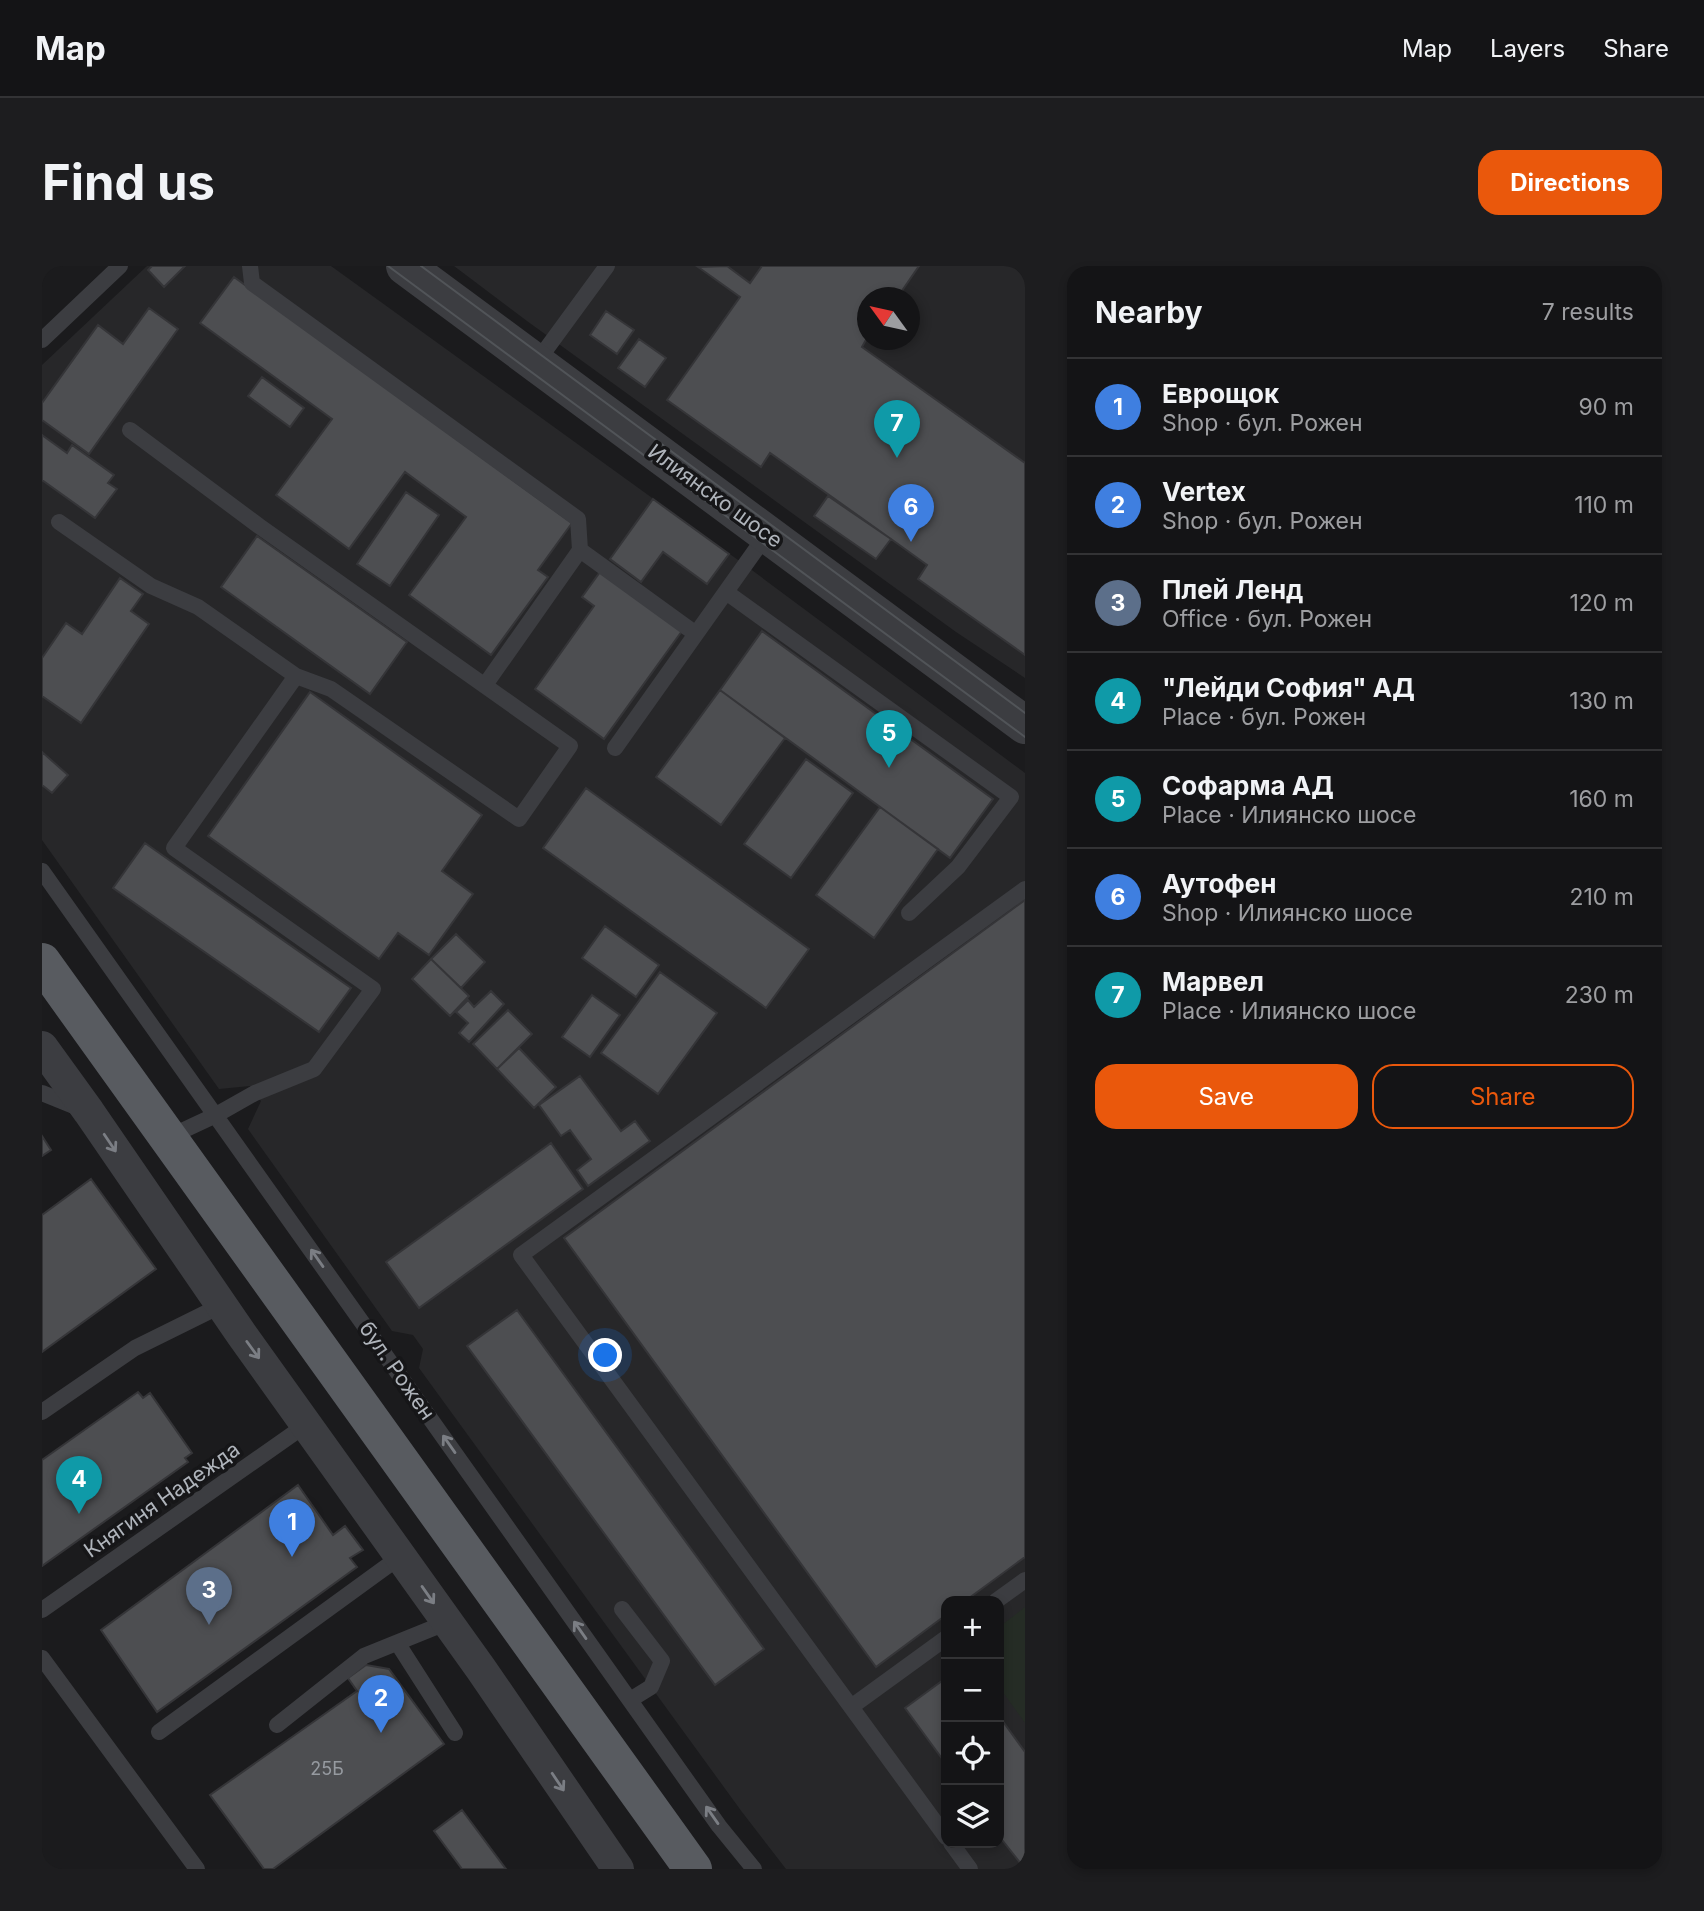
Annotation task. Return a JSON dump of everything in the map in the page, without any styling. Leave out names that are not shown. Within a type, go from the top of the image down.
[{"type":"main road","points":[[42,962],[693,1869]]},
{"type":"street","name":"Илиянско шосе","points":[[405,266],[1025,725]]},
{"type":"street","points":[[42,1047],[448,1622],[618,1869]]},
{"type":"lane","points":[[42,340],[120,266]]},
{"type":"lane","points":[[250,266],[253,283],[578,519],[580,550],[485,685]]},
{"type":"lane","points":[[536,363],[607,266]]},
{"type":"lane","points":[[59,522],[150,586],[198,607],[296,676],[331,689],[519,819],[570,746],[259,526],[130,430]]},
{"type":"lane","points":[[615,748],[767,534]]},
{"type":"lane","points":[[580,550],[696,634]]},
{"type":"lane","points":[[726,592],[1011,796],[958,867],[909,913]]},
{"type":"lane","points":[[169,1137],[255,1093],[314,1069],[373,989],[174,848],[296,676]]},
{"type":"lane","name":"бул. Рожен","points":[[42,871],[719,1826],[754,1869]]},
{"type":"lane","points":[[941,1830],[521,1255],[1025,889]]},
{"type":"lane","points":[[42,1093],[89,1112]]},
{"type":"lane","points":[[42,1412],[135,1348],[222,1305]]},
{"type":"lane","name":"Княгиня Надежда","points":[[42,1610],[307,1424]]},
{"type":"lane","points":[[159,1732],[401,1556]]},
{"type":"lane","points":[[1003,1596],[1025,1580]]},
{"type":"lane","points":[[622,1609],[662,1661],[651,1687],[630,1700]]},
{"type":"lane","points":[[277,1725],[364,1656],[448,1622]]},
{"type":"lane","points":[[851,1707],[941,1641]]},
{"type":"lane","points":[[398,1644],[455,1733]]},
{"type":"lane","points":[[42,1658],[198,1869]]},
{"type":"lane","points":[[955,1848],[970,1869]]},
{"type":"shaded area","points":[[147,266],[331,266],[745,565],[1025,773],[1025,1869],[786,1869],[419,1368],[423,1349],[413,1335],[392,1331],[248,1129],[261,1101],[250,1086],[219,1089],[42,840],[42,365]]},
{"type":"shaded area","points":[[454,266],[1025,266],[1025,678],[956,632]]},
{"type":"shaded area","points":[[1025,1607],[1025,1723],[1004,1694],[1004,1623]]},
{"type":"building","points":[[152,266],[185,266],[164,287],[148,270]]},
{"type":"building","points":[[727,266],[750,283],[762,266],[919,266],[905,287],[857,287],[857,350],[866,350],[1025,463],[1025,655],[918,579],[927,565],[891,539],[770,453],[761,467],[667,400],[740,297],[698,267]]},
{"type":"building","points":[[234,277],[572,523],[538,570],[548,577],[491,655],[409,595],[466,517],[405,472],[349,549],[276,495],[332,419],[200,323]]},
{"type":"building","points":[[149,308],[178,329],[89,454],[42,420],[42,403],[98,325],[123,344]]},
{"type":"building","points":[[606,311],[634,330],[617,354],[590,335]]},
{"type":"building","points":[[639,339],[666,358],[645,387],[618,368]]},
{"type":"building","points":[[262,377],[304,408],[290,427],[248,396]]},
{"type":"building","points":[[42,435],[67,453],[72,445],[114,475],[108,483],[117,489],[95,518],[42,480]]},
{"type":"building","points":[[406,492],[439,515],[390,586],[357,564]]},
{"type":"building","points":[[828,496],[891,539],[876,559],[814,516]]},
{"type":"building","points":[[653,499],[729,554],[707,584],[663,552],[641,582],[610,559]]},
{"type":"building","points":[[257,536],[407,642],[370,694],[221,587]]},
{"type":"building","points":[[600,572],[682,631],[604,739],[535,689],[594,606],[582,597]]},
{"type":"building","points":[[120,578],[143,594],[131,611],[149,624],[81,723],[42,696],[42,658],[66,623],[82,634]]},
{"type":"building","points":[[762,631],[993,799],[950,858],[720,690]]},
{"type":"building","points":[[720,690],[785,738],[721,825],[656,777]]},
{"type":"building","points":[[310,692],[482,815],[442,871],[473,894],[429,955],[398,933],[379,959],[208,836]]},
{"type":"building","points":[[42,752],[68,775],[52,793],[42,785]]},
{"type":"building","points":[[806,759],[853,793],[791,878],[744,844]]},
{"type":"building","points":[[586,788],[809,949],[766,1008],[543,848]]},
{"type":"building","points":[[880,807],[938,849],[874,938],[816,895]]},
{"type":"building","points":[[145,843],[351,988],[319,1032],[113,888]]},
{"type":"building","points":[[1025,900],[1025,1557],[972,1596],[941,1596],[941,1619],[876,1667],[564,1238]]},
{"type":"building","points":[[605,926],[659,965],[636,997],[582,958]]},
{"type":"building","points":[[456,934],[485,962],[461,988],[431,959]]},
{"type":"building","points":[[431,959],[469,996],[450,1016],[412,979]]},
{"type":"building","points":[[660,972],[717,1013],[658,1094],[601,1053]]},
{"type":"building","points":[[491,991],[504,1004],[469,1042],[459,1033],[468,1023],[456,1012],[468,1000],[474,1007]]},
{"type":"building","points":[[592,995],[620,1015],[590,1057],[562,1037]]},
{"type":"building","points":[[508,1010],[532,1034],[497,1069],[473,1044]]},
{"type":"building","points":[[519,1048],[556,1087],[534,1108],[497,1069]]},
{"type":"building","points":[[580,1076],[621,1131],[635,1121],[650,1141],[588,1186],[577,1170],[591,1159],[570,1130],[561,1136],[539,1105]]},
{"type":"building","points":[[42,1136],[51,1150],[42,1156]]},
{"type":"building","points":[[551,1143],[583,1189],[419,1308],[386,1262]]},
{"type":"building","points":[[91,1179],[156,1269],[42,1352],[42,1215]]},
{"type":"building","points":[[517,1310],[764,1649],[715,1685],[467,1346]]},
{"type":"building","points":[[138,1392],[143,1398],[150,1393],[192,1453],[185,1458],[188,1462],[42,1566],[42,1460]]},
{"type":"building","points":[[298,1485],[333,1535],[345,1526],[363,1550],[350,1558],[357,1567],[157,1712],[101,1630]]},
{"type":"building","points":[[366,1665],[389,1669],[444,1744],[273,1869],[264,1869],[210,1795],[357,1691],[348,1678]]},
{"type":"building","points":[[941,1682],[941,1757],[905,1708]]},
{"type":"building","points":[[1004,1723],[1025,1752],[1025,1869],[1004,1842]]},
{"type":"building","points":[[462,1810],[506,1869],[462,1869],[434,1831]]},
{"type":"tram line","points":[[388,266],[1025,737]]},
{"type":"tram line","points":[[421,266],[1025,713]]},
{"type":"place","name":"Марвел","points":[[897,458]]},
{"type":"place","name":"Аутофен","points":[[911,542]]},
{"type":"place","name":"Софарма АД","points":[[889,768]]},
{"type":"place","name":"\"Лейди София\" АД","points":[[79,1514]]},
{"type":"place","name":"Еврощок","points":[[292,1557]]},
{"type":"place","name":"Плей Ленд","points":[[209,1625]]},
{"type":"place","name":"Vertex","points":[[381,1733]]}]
